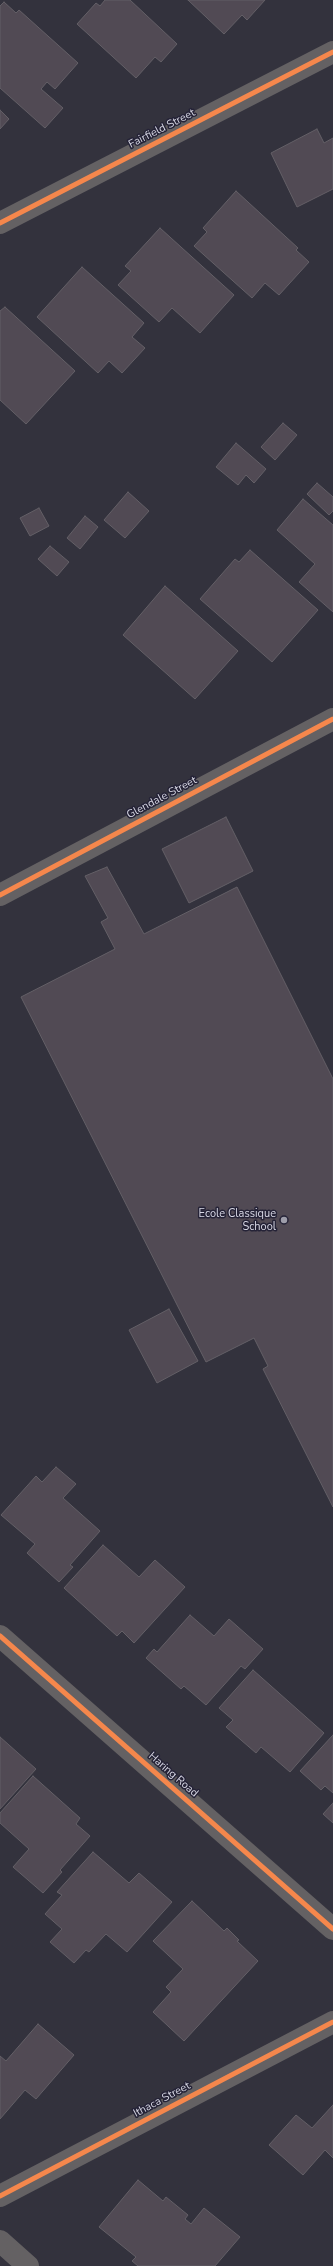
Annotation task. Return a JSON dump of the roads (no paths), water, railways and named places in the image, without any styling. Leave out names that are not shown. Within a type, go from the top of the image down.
[{"type":"street","name":"Fairfield Street","points":[[0,223],[333,52]]},
{"type":"street","name":"Glendale Street","points":[[0,895],[333,719]]},
{"type":"street","name":"Haring Road","points":[[0,1636],[333,1928]]},
{"type":"street","name":"Ithaca Street","points":[[0,2196],[333,2022]]},
{"type":"street","points":[[0,2241],[28,2266]]},
{"type":"place","name":"Ecole Classique School","points":[[284,1220]]}]
